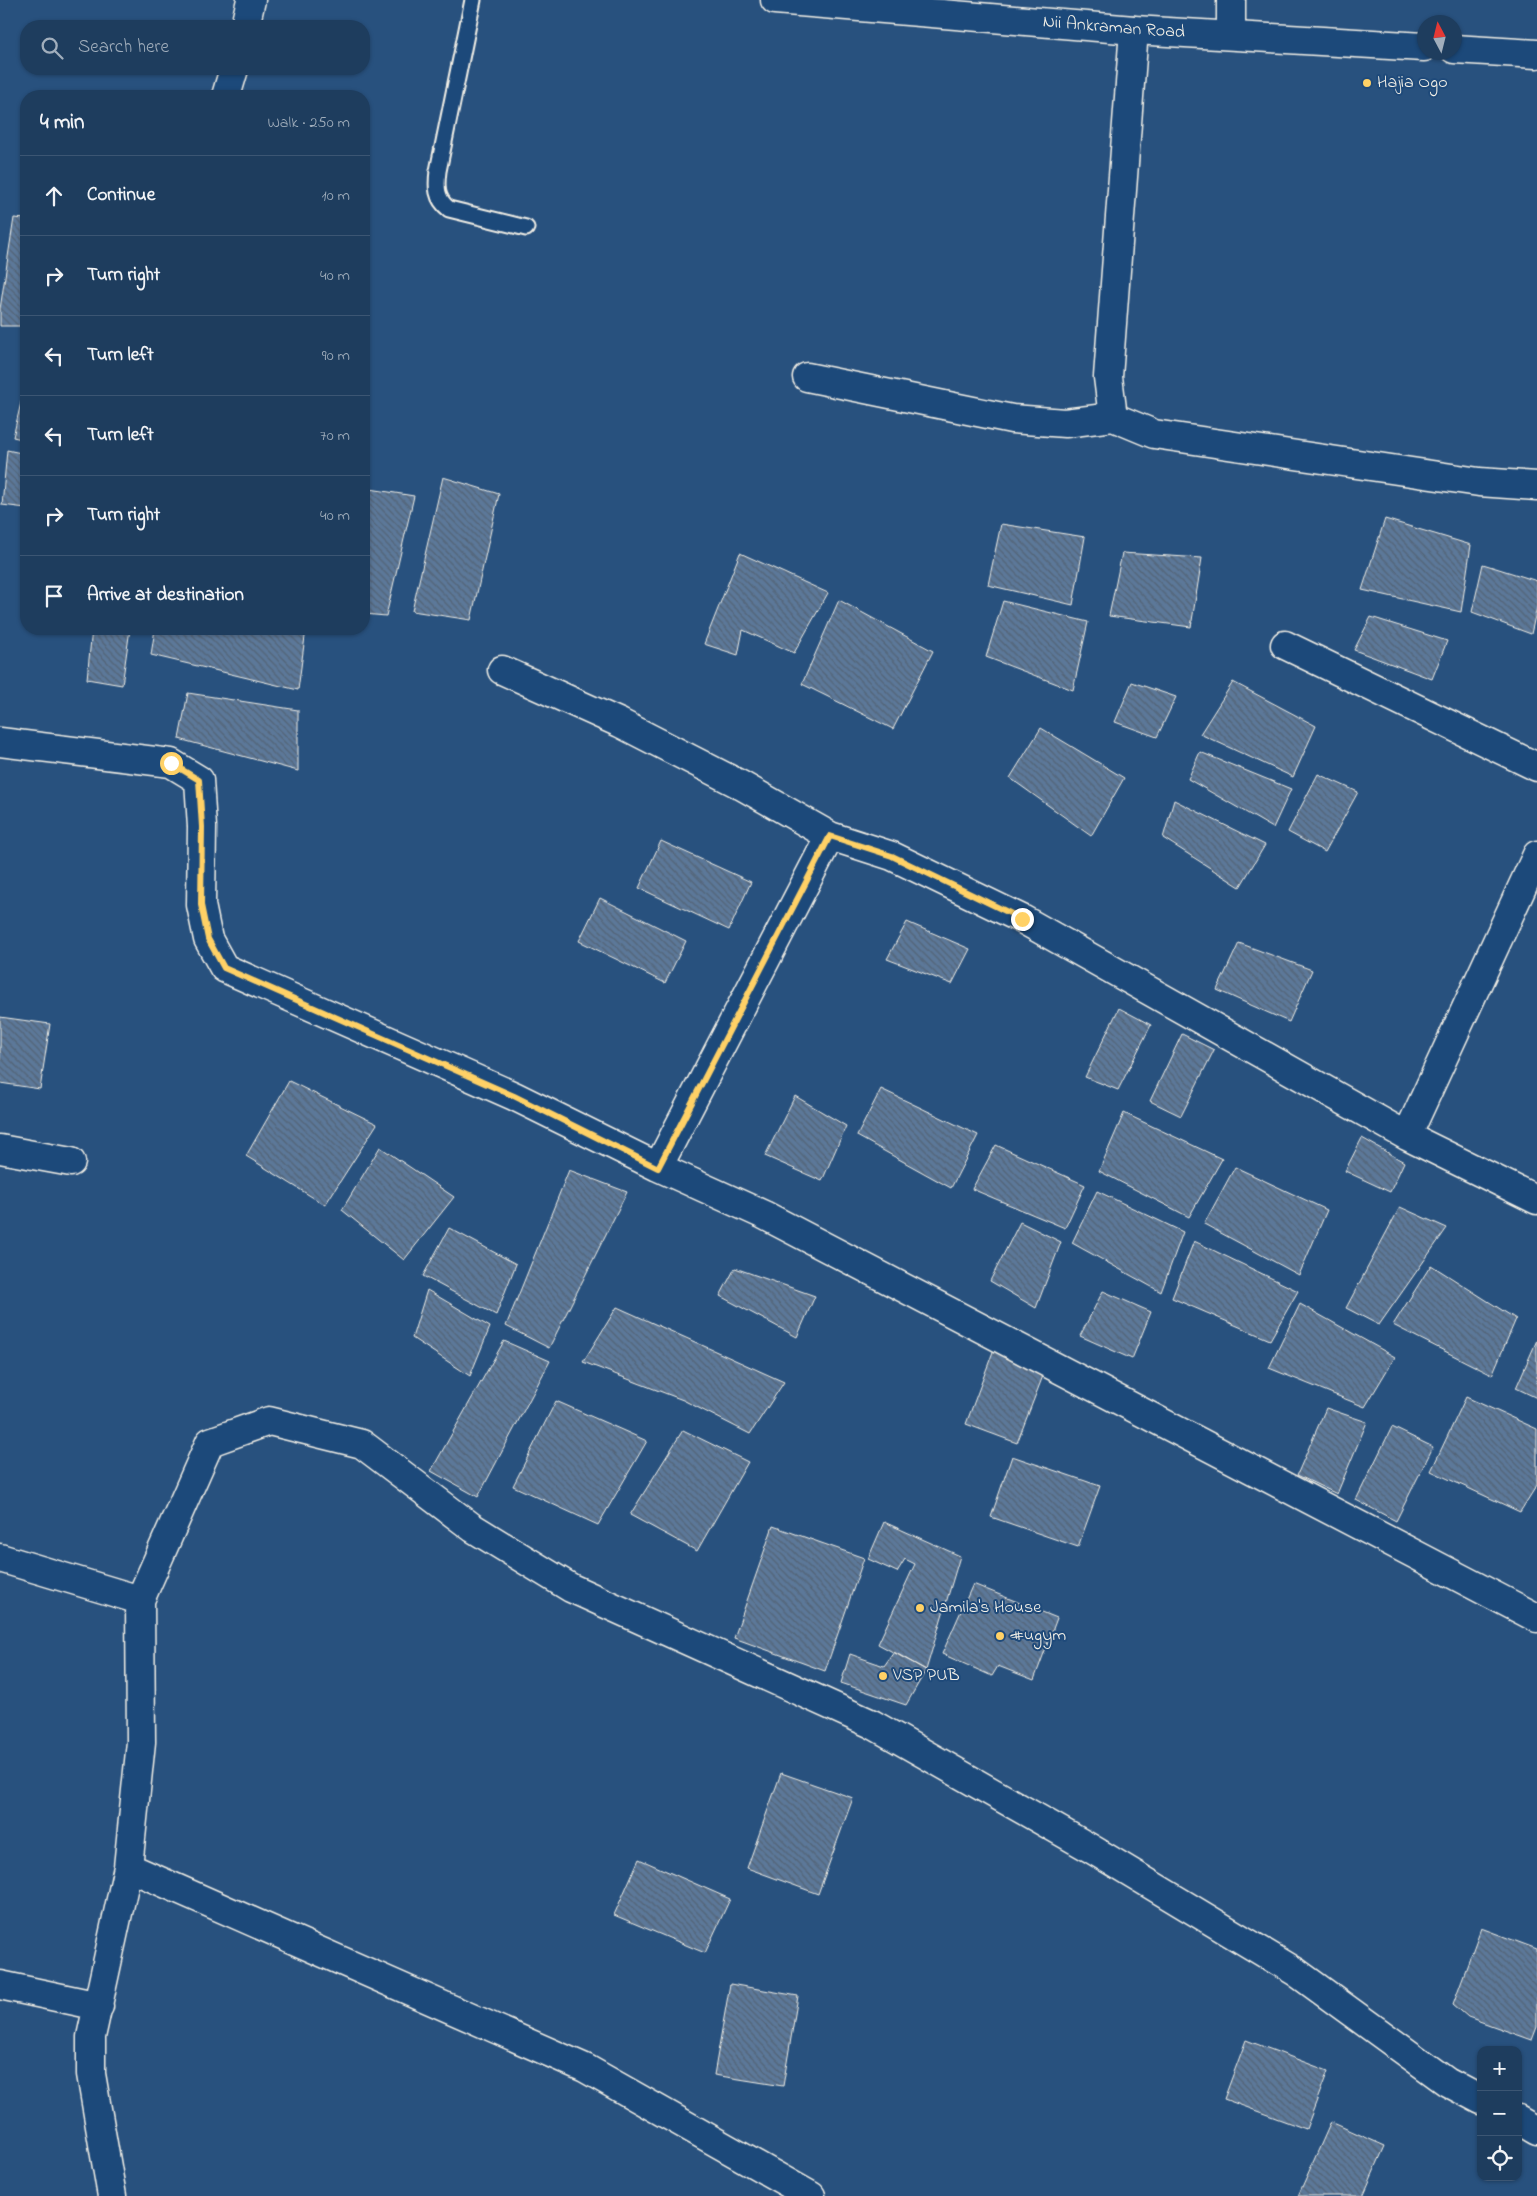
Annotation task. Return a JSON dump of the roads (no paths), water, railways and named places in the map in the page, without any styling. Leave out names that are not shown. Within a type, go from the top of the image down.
[{"type":"street","points":[[246,20],[251,0]]},
{"type":"street","points":[[1231,0],[1231,35]]},
{"type":"street","name":"Nii Ankraman Road","points":[[788,1],[1134,30],[1417,46]]},
{"type":"street","points":[[1112,417],[1108,377],[1134,30]]},
{"type":"street","points":[[1462,49],[1537,54]]},
{"type":"street","points":[[228,90],[232,75]]},
{"type":"street","points":[[807,377],[1012,420],[1065,423],[1112,417],[1154,434],[1480,482],[1537,486]]},
{"type":"street","points":[[1285,645],[1537,767]]},
{"type":"street","points":[[502,670],[620,723],[739,784],[830,836],[892,856],[1022,919],[1407,1136],[1537,1200]]},
{"type":"street","points":[[0,742],[171,763],[199,780],[202,827],[201,905],[208,939],[224,968],[514,1096],[658,1168],[764,1215],[1537,1618]]},
{"type":"street","points":[[658,1168],[830,836]]},
{"type":"street","points":[[1407,1136],[1537,855]]},
{"type":"street","points":[[0,1149],[71,1162]]},
{"type":"street","points":[[112,2196],[91,2074],[92,2037],[128,1867],[141,1742],[140,1600],[210,1442],[269,1421],[362,1444],[474,1528],[571,1588],[872,1724],[1090,1848],[1296,1972],[1447,2082],[1477,2098]]},
{"type":"street","points":[[0,1558],[140,1600]]},
{"type":"street","points":[[128,1867],[585,2068],[811,2196]]},
{"type":"street","points":[[0,1985],[99,2006]]},
{"type":"street","points":[[1522,2122],[1537,2131]]},
{"type":"lane","points":[[473,0],[438,171],[437,194],[442,204],[449,210],[526,228]]},
{"type":"place","name":"Hajia Ogo","points":[[1367,83]]},
{"type":"place","name":"Jamila's House","points":[[920,1608]]},
{"type":"place","name":"#ugym","points":[[1000,1636]]},
{"type":"place","name":"VSP PUB","points":[[883,1676]]}]
